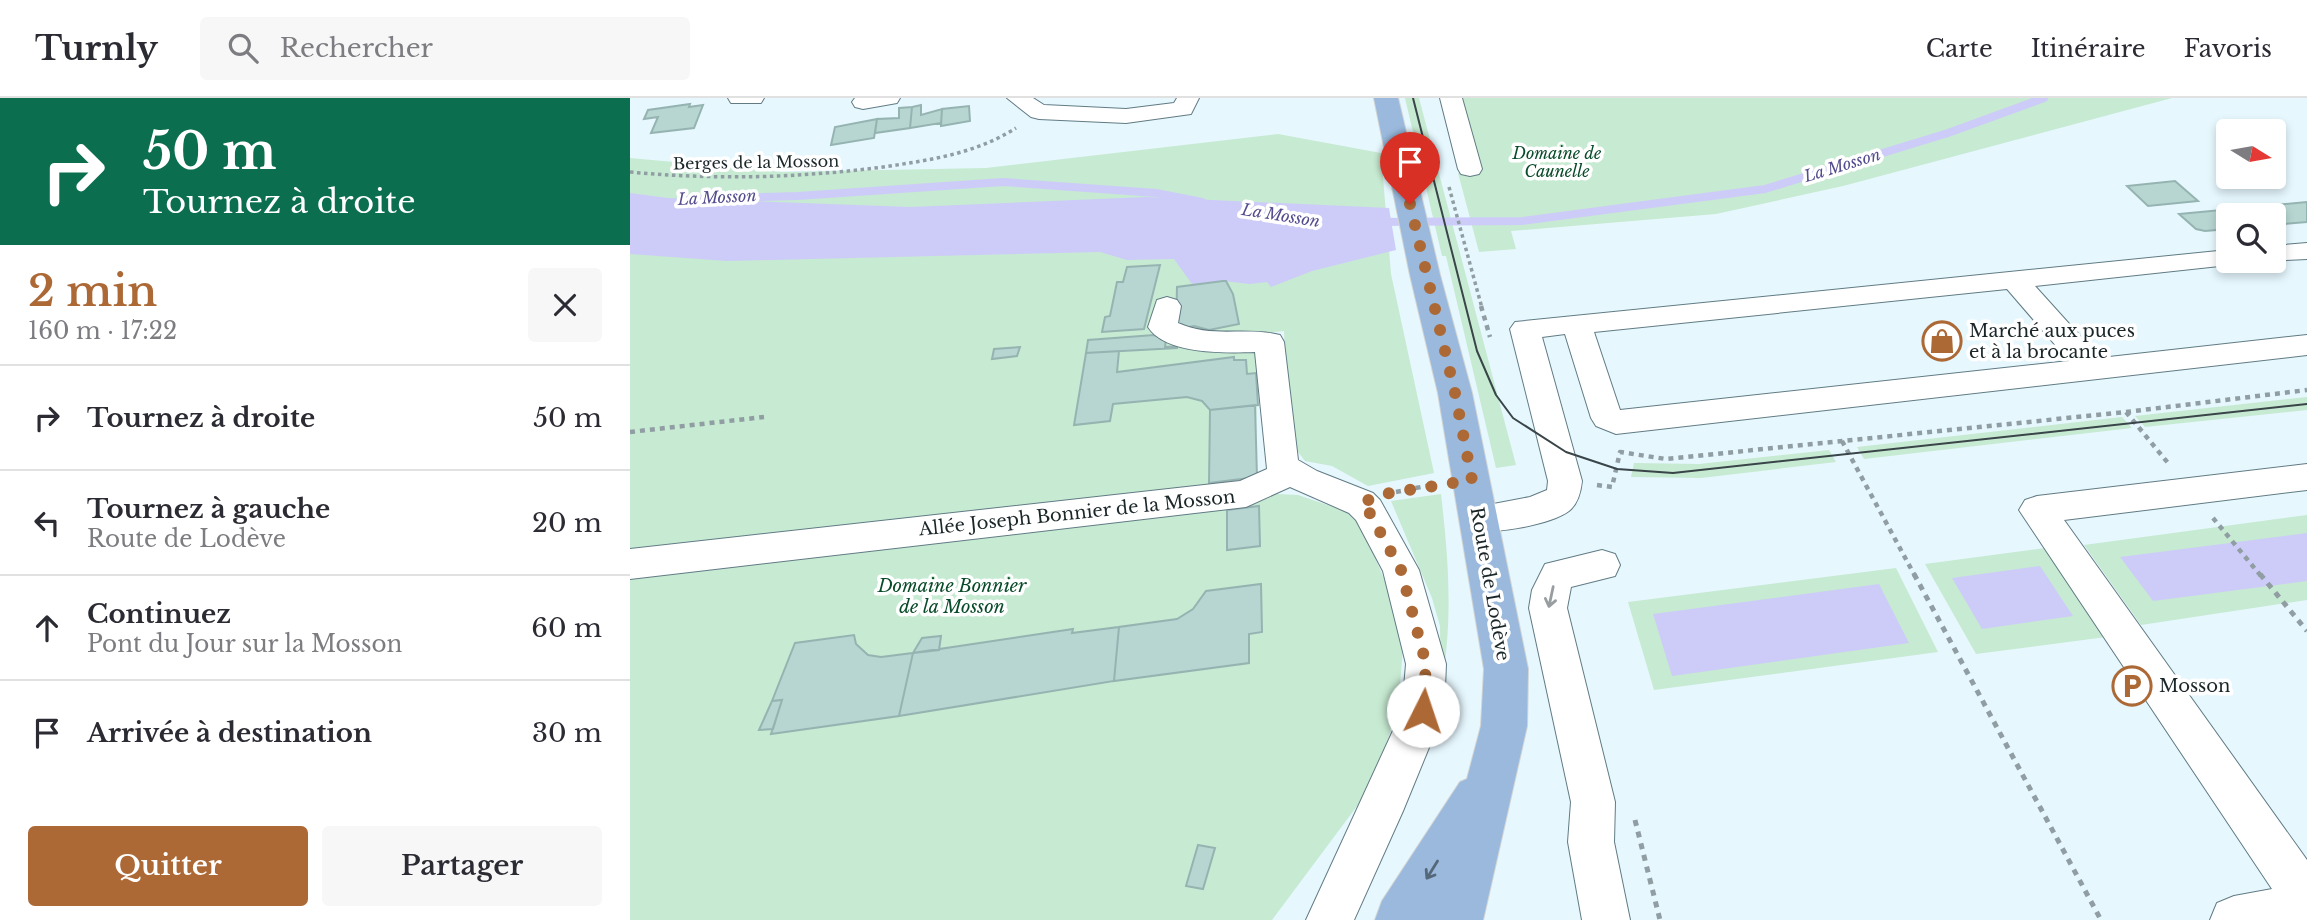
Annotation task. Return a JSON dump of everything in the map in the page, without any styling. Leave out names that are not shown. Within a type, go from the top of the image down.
[{"type":"main road","name":"Route de Lodève","points":[[1386,98],[1425,275],[1455,393],[1506,669],[1504,726],[1457,920]]},
{"type":"main road","name":"Route de Lodève","points":[[1401,920],[1495,771]]},
{"type":"street","points":[[739,98],[753,98]]},
{"type":"street","points":[[863,102],[889,98]]},
{"type":"street","points":[[1018,98],[1039,112],[1126,116],[1183,109],[1188,98]]},
{"type":"street","points":[[1451,98],[1470,169]]},
{"type":"street","points":[[2286,253],[2307,251]]},
{"type":"street","points":[[1479,519],[1555,502],[1563,494],[1565,481],[1525,329],[2216,259]]},
{"type":"street","points":[[2014,279],[2092,368]]},
{"type":"street","points":[[1167,306],[1163,327],[1189,339],[1221,343],[1269,342],[1282,466],[1361,503],[1368,510],[1401,570],[1426,664],[1423,711],[1388,796],[1330,920]]},
{"type":"street","points":[[1581,323],[1579,331],[1607,418],[1616,422],[2307,345]]},
{"type":"street","name":"Allée Joseph Bonnier de la Mosson","points":[[630,564],[1246,494],[1290,472]]},
{"type":"street","points":[[2307,477],[2037,510],[2307,900]]},
{"type":"street","points":[[1602,565],[1558,575],[1551,590],[1548,608],[1594,802],[1608,838],[1625,920]]},
{"type":"street","points":[[1594,802],[1591,842],[1606,920]]},
{"type":"street","points":[[2234,920],[2307,907]]},
{"type":"path","name":"Berges de la Mosson","points":[[630,172],[673,177],[844,173],[953,156],[983,147],[1039,112]]},
{"type":"path","points":[[1447,178],[1475,282]]},
{"type":"path","points":[[1565,481],[1612,487],[1620,452],[1666,459],[2307,390]]},
{"type":"path","points":[[630,432],[764,417]]},
{"type":"path","points":[[1842,441],[2101,920]]},
{"type":"path","points":[[1361,503],[1384,494],[1472,480]]},
{"type":"path","points":[[2221,528],[2307,631]]},
{"type":"green space","points":[[1405,98],[1419,98],[1516,465],[1496,468]]},
{"type":"green space","name":"Domaine de Caunelle","points":[[1456,98],[2172,98],[1843,186],[1716,214],[1511,231],[1516,249],[1479,252],[1458,173],[1478,172]]},
{"type":"green space","name":"Domaine Bonnier de la Mosson","points":[[1278,134],[1381,153],[1391,274],[1434,473],[1368,486],[1332,466],[1305,461],[1288,439],[1284,331],[1258,334],[1255,493],[1298,495],[1357,515],[1390,593],[1403,648],[1398,709],[1372,786],[1272,920],[630,920],[630,158],[782,172],[986,168]]},
{"type":"green space","points":[[2307,397],[2307,410],[2145,427],[2135,416]]},
{"type":"green space","points":[[2122,417],[2132,428],[1864,459],[1857,447]]},
{"type":"green space","points":[[1829,450],[1836,462],[1701,478],[1631,477],[1634,463],[1699,464]]},
{"type":"green space","points":[[1441,494],[1449,592],[1441,690],[1440,626],[1432,598],[1391,501]]},
{"type":"green space","points":[[2307,515],[2307,600],[2141,625],[2084,545]]},
{"type":"green space","points":[[2045,548],[2106,637],[1976,654],[1925,564]]},
{"type":"green space","points":[[1896,568],[1938,652],[1654,690],[1628,602]]},
{"type":"water","points":[[630,193],[668,198],[910,207],[1146,197],[1389,208],[1396,250],[1312,271],[1271,287],[1267,282],[1250,284],[1223,281],[1192,284],[1174,259],[1127,260],[1100,252],[727,261],[630,254]]},
{"type":"water","points":[[2307,533],[2307,581],[2153,601],[2120,557]]},
{"type":"water","points":[[2040,566],[2073,616],[1982,629],[1952,578]]},
{"type":"water","points":[[1879,584],[1909,643],[1672,676],[1653,614]]},
{"type":"building","points":[[690,104],[689,107],[703,105],[694,128],[651,133],[658,117],[644,119],[648,110]]},
{"type":"building","points":[[921,105],[921,115],[942,109],[941,123],[910,128],[912,107]]},
{"type":"building","points":[[969,106],[970,121],[941,126],[942,109]]},
{"type":"building","points":[[912,107],[910,128],[875,133],[877,119],[899,118],[899,108]]},
{"type":"building","points":[[877,119],[874,138],[831,145],[835,127]]},
{"type":"building","points":[[2175,181],[2198,201],[2148,206],[2127,186]]},
{"type":"building","points":[[2307,202],[2307,222],[2286,224],[2286,204]]},
{"type":"building","points":[[2216,211],[2216,230],[2196,229],[2179,214]]},
{"type":"building","points":[[1160,265],[1144,329],[1102,332],[1105,317],[1110,316],[1117,282],[1123,282],[1127,267]]},
{"type":"building","points":[[1226,281],[1233,294],[1239,324],[1209,330],[1194,326],[1176,330],[1177,287]]},
{"type":"building","points":[[1154,335],[1166,340],[1165,347],[1177,348],[1086,353],[1088,340]]},
{"type":"building","points":[[1020,347],[1017,356],[992,359],[994,349]]},
{"type":"building","points":[[1119,351],[1117,372],[1234,357],[1234,360],[1246,360],[1247,374],[1256,373],[1258,405],[1210,410],[1202,401],[1187,397],[1113,404],[1110,421],[1074,425],[1086,353]]},
{"type":"building","points":[[1255,405],[1257,477],[1209,483],[1210,410]]},
{"type":"building","points":[[1259,506],[1260,546],[1227,550],[1227,510]]},
{"type":"building","points":[[1261,584],[1262,632],[1249,634],[1249,663],[1114,681],[1119,627],[1177,619],[1193,609],[1206,591]]},
{"type":"building","points":[[1119,627],[1114,681],[899,716],[913,653],[1073,629],[1072,633]]},
{"type":"building","points":[[854,635],[856,644],[868,655],[881,657],[913,653],[899,716],[771,734],[782,700],[772,701],[795,643]]},
{"type":"building","points":[[941,636],[939,650],[913,653],[922,638]]},
{"type":"building","points":[[782,700],[773,729],[759,730],[772,701]]},
{"type":"building","points":[[1198,845],[1215,848],[1203,889],[1186,886]]},
{"type":"waterway","name":"La Mosson","points":[[1377,222],[1522,221],[1765,189],[1948,133],[2044,98]]},
{"type":"waterway","name":"La Mosson","points":[[685,199],[798,196],[1003,182],[1156,193],[1202,202]]},
{"type":"tram line","points":[[1413,98],[1477,351],[1496,395],[1513,418],[1566,452],[1617,469],[1673,473],[2307,404]]},
{"type":"place","name":"Marché aux puces et à la brocante","points":[[1942,341]]},
{"type":"place","name":"Mosson","points":[[2132,686]]},
{"type":"route","points":[[1410,204],[1455,393],[1472,480],[1384,494],[1361,503],[1368,510],[1401,570],[1426,664],[1423,711]]}]
